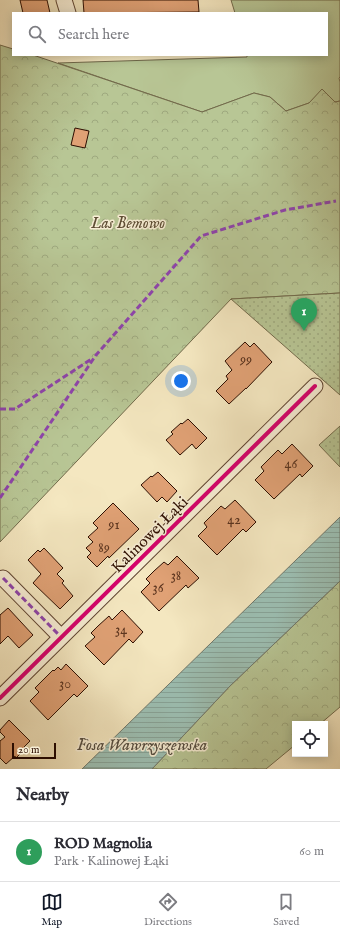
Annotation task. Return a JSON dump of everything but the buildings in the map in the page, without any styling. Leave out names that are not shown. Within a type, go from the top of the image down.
[{"type":"street","points":[[64,0],[68,12]]},
{"type":"street","name":"Kalinowej Łąki","points":[[0,698],[314,386]]},
{"type":"street","points":[[3,578],[61,637]]},
{"type":"green space","points":[[231,0],[340,0],[340,101],[335,102],[322,90],[309,103],[286,111],[270,97],[254,93],[202,112],[58,63],[247,56],[328,56],[328,12],[235,12]]},
{"type":"green space","name":"Las Bemowo","points":[[0,45],[12,49],[12,56],[36,56],[202,112],[254,93],[270,97],[286,111],[309,103],[322,89],[335,102],[340,101],[340,293],[231,299],[0,542]]},
{"type":"green space","points":[[340,293],[340,395],[231,299]]},
{"type":"green space","points":[[340,426],[340,467],[319,445]]},
{"type":"green space","points":[[340,581],[340,707],[324,721],[292,721],[292,747],[266,769],[152,769],[230,686]]},
{"type":"water","name":"Fosa Wawrzyszewska","points":[[340,517],[340,581],[230,686],[152,769],[82,769]]},
{"type":"marked path","points":[[0,498],[96,355],[201,236],[285,210],[336,201]]},
{"type":"marked path","points":[[0,409],[15,409],[93,358]]},
{"type":"marked path","points":[[3,578],[61,637]]},
{"type":"cycle path","points":[[0,698],[315,386]]},
{"type":"place","name":"ROD Magnolia","points":[[304,331]]}]
